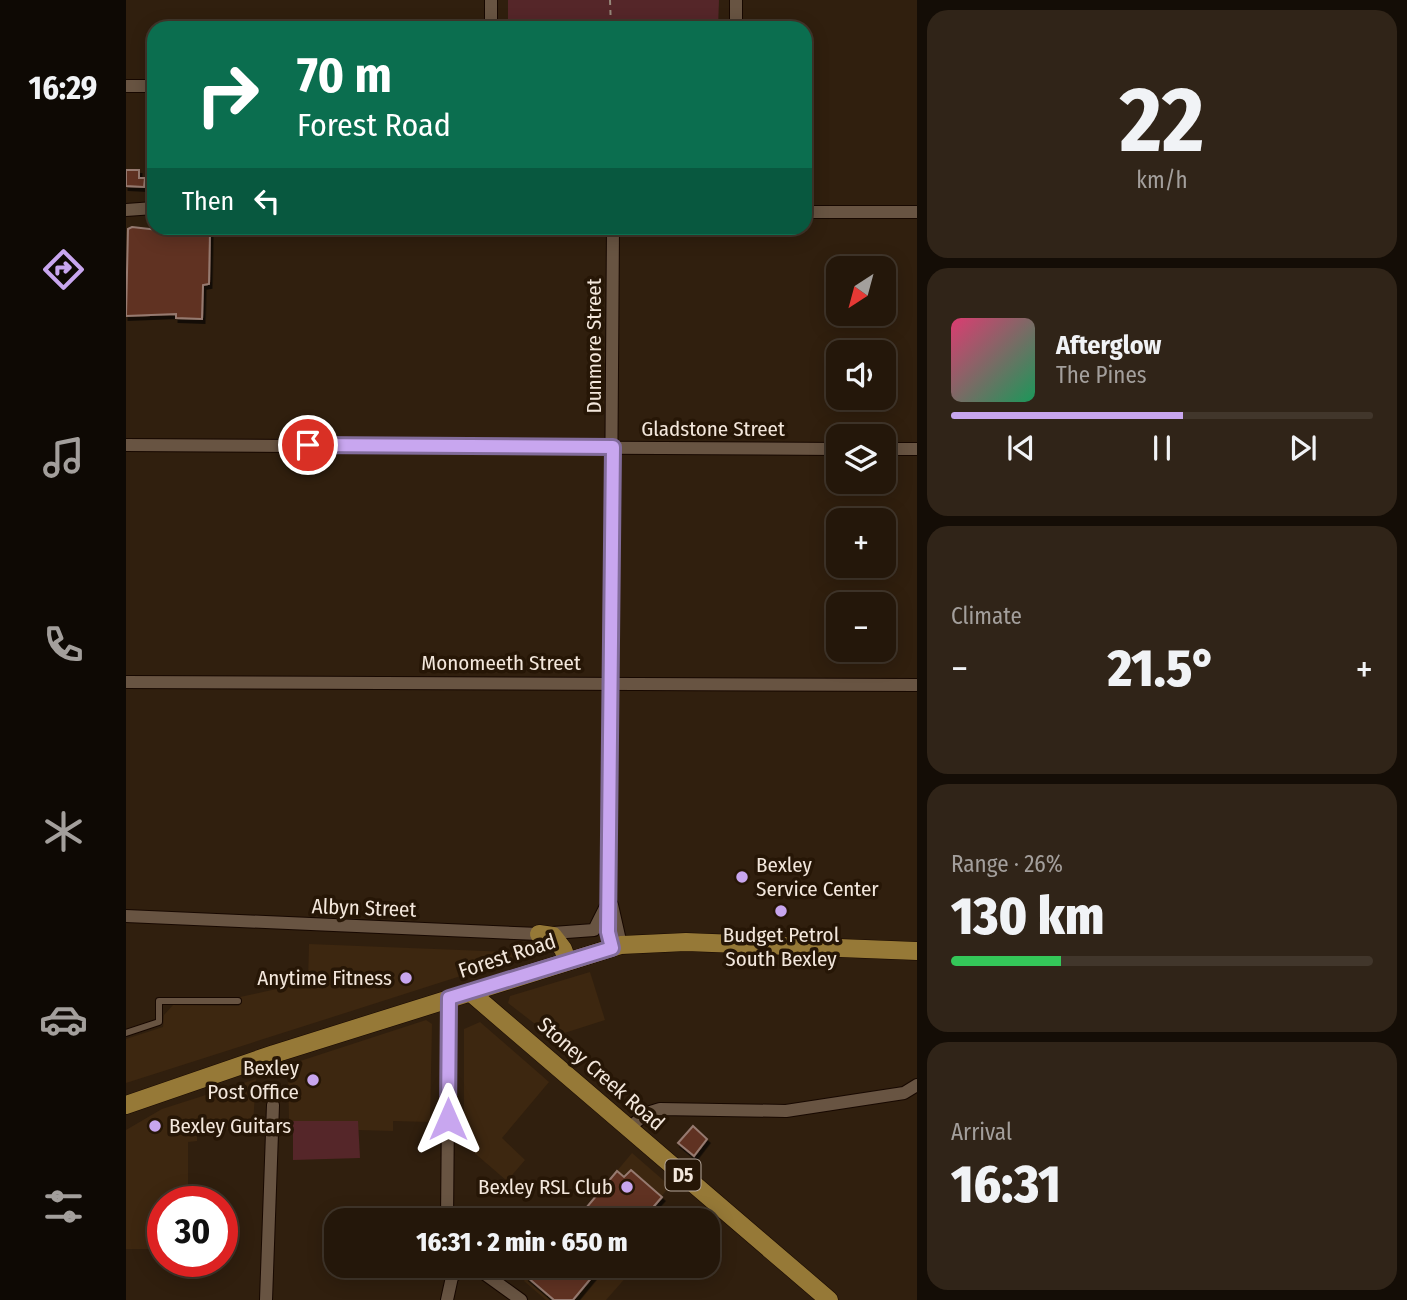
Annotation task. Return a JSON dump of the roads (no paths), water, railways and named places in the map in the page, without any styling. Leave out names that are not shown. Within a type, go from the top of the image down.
[{"type":"main road","points":[[539,934],[561,962]]},
{"type":"main road","name":"Forest Road","points":[[126,1105],[616,946],[686,942],[917,951]]},
{"type":"main road","name":"Stoney Creek Road","points":[[470,992],[829,1300]]},
{"type":"street","points":[[491,0],[491,21]]},
{"type":"street","points":[[736,0],[736,21]]},
{"type":"street","points":[[126,86],[147,86]]},
{"type":"street","points":[[128,209],[147,208]]},
{"type":"street","points":[[812,212],[917,212]]},
{"type":"street","name":"Dunmore Street","points":[[613,235],[610,884],[616,946]]},
{"type":"street","name":"Gladstone Street","points":[[126,445],[826,449]]},
{"type":"street","points":[[896,449],[917,449]]},
{"type":"street","name":"Monomeeth Street","points":[[126,682],[917,685]]},
{"type":"street","name":"Dunmore Street","points":[[594,930],[602,919],[610,884]]},
{"type":"street","name":"Albyn Street","points":[[128,917],[539,934],[594,930]]},
{"type":"street","points":[[447,1208],[449,998]]},
{"type":"street","points":[[629,1128],[647,1113],[660,1109],[786,1111],[904,1093],[917,1085]]},
{"type":"street","points":[[266,1300],[272,1105]]},
{"type":"street","points":[[447,1300],[452,1277],[467,1265],[507,1288]]},
{"type":"street","points":[[447,1278],[447,1300]]},
{"type":"street","points":[[497,1278],[521,1300]]},
{"type":"lane","points":[[126,1033],[159,1022],[159,1001],[238,1001]]},
{"type":"place","name":"Bexley Service Center","points":[[742,877]]},
{"type":"place","name":"Budget Petrol South Bexley","points":[[781,911]]},
{"type":"place","name":"Anytime Fitness","points":[[406,978]]},
{"type":"place","name":"Bexley Post Office","points":[[313,1080]]},
{"type":"place","name":"Bexley Guitars","points":[[155,1126]]},
{"type":"place","name":"Bexley RSL Club","points":[[627,1187]]}]
